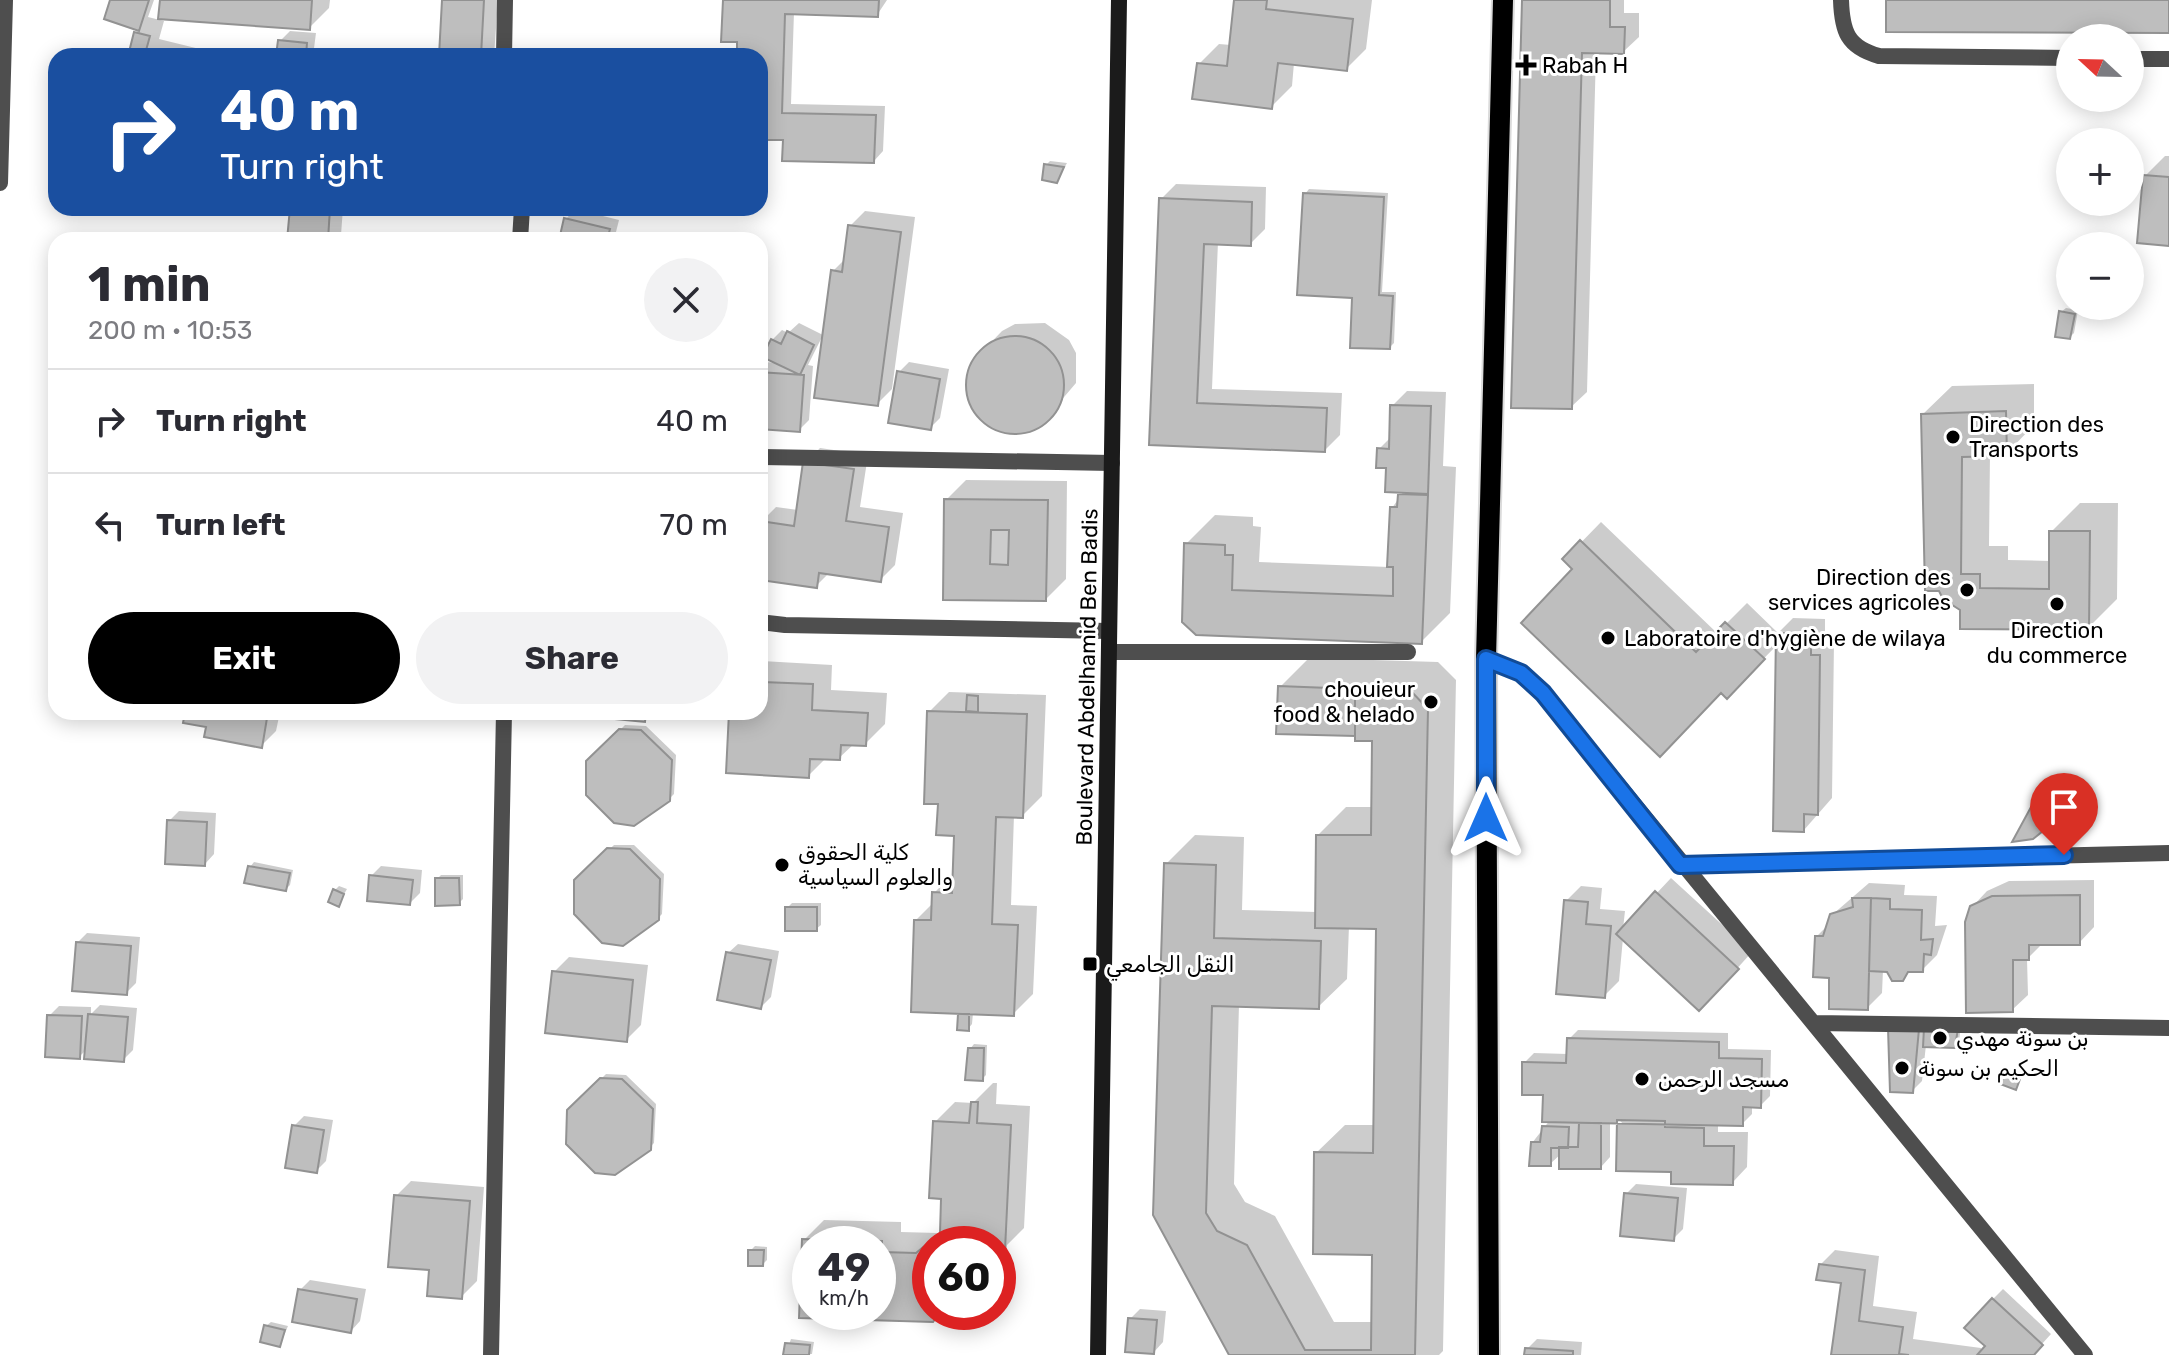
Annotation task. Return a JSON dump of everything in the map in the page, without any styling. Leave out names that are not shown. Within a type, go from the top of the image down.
[{"type":"main road","name":"Boulevard Abdelhamid Ben Badis","points":[[1098,1355],[1119,0]]},
{"type":"main road","points":[[1489,1355],[1486,659],[1503,0]]},
{"type":"street","points":[[0,183],[5,0]]},
{"type":"street","points":[[504,48],[505,0]]},
{"type":"street","points":[[1841,0],[1842,24],[1848,41],[1862,52],[1879,56],[2056,58]]},
{"type":"street","points":[[2144,59],[2169,59]]},
{"type":"street","points":[[768,457],[1112,463]]},
{"type":"street","points":[[768,623],[1109,631]]},
{"type":"street","points":[[1109,652],[1408,652]]},
{"type":"street","points":[[1486,659],[1521,673],[1543,693],[1680,865],[1814,1023],[2085,1355]]},
{"type":"street","points":[[491,1355],[504,720]]},
{"type":"street","points":[[1680,865],[2169,853]]},
{"type":"street","points":[[1814,1023],[2169,1028]]},
{"type":"building","points":[[110,0],[149,0],[139,31],[104,19]]},
{"type":"building","points":[[160,0],[312,0],[310,30],[158,19]]},
{"type":"building","points":[[442,0],[484,0],[481,48],[439,48]]},
{"type":"building","points":[[723,0],[879,0],[878,17],[785,14],[782,113],[876,115],[874,163],[782,161],[783,140],[768,140],[768,48],[737,48],[737,42],[721,42]]},
{"type":"building","points":[[1234,0],[1267,0],[1266,9],[1353,19],[1347,71],[1278,63],[1272,109],[1192,99],[1197,63],[1227,66]]},
{"type":"building","points":[[1522,0],[1610,0],[1610,27],[1625,27],[1624,54],[1582,53],[1572,409],[1511,408]]},
{"type":"building","points":[[1886,0],[2169,0],[2169,33],[2144,33],[2144,24],[2056,24],[2056,33],[1886,32]]},
{"type":"building","points":[[134,32],[150,36],[147,48],[130,48]]},
{"type":"building","points":[[278,40],[307,43],[307,48],[277,48]]},
{"type":"building","points":[[1044,164],[1064,167],[1057,183],[1042,180]]},
{"type":"building","points":[[2144,175],[2169,177],[2169,246],[2144,244],[2144,232],[2138,232],[2139,216],[2144,216]]},
{"type":"building","points":[[1303,193],[1384,197],[1379,295],[1393,296],[1390,349],[1350,348],[1352,298],[1297,295]]},
{"type":"building","points":[[1159,198],[1252,202],[1251,246],[1204,244],[1197,403],[1327,408],[1325,452],[1149,445]]},
{"type":"building","points":[[289,216],[330,216],[328,232],[288,232]]},
{"type":"building","points":[[564,218],[610,229],[609,232],[561,232]]},
{"type":"building","points":[[848,225],[901,232],[878,406],[814,398],[831,270],[842,272]]},
{"type":"building","points":[[2058,320],[2074,320],[2070,339],[2055,337]]},
{"type":"building","points":[[787,331],[814,345],[800,375],[768,360],[771,339],[781,344]]},
{"type":"building","points":[[1015,336],[1034,340],[1050,350],[1060,366],[1064,385],[1060,404],[1050,420],[1034,430],[1015,434],[996,430],[980,420],[970,404],[966,385],[970,366],[980,350],[996,340]]},
{"type":"building","points":[[897,371],[940,379],[931,430],[888,423]]},
{"type":"building","points":[[768,373],[804,375],[800,432],[768,430]]},
{"type":"building","points":[[1390,405],[1431,406],[1428,494],[1385,492],[1386,468],[1376,468],[1377,448],[1389,449]]},
{"type":"building","points":[[2006,411],[2007,456],[1962,457],[1961,574],[1980,574],[1980,588],[2049,589],[2049,531],[2090,531],[2089,630],[1960,629],[1960,610],[1943,599],[1939,591],[1925,591],[1921,414]]},
{"type":"building","points":[[803,462],[854,469],[846,521],[889,527],[881,582],[819,573],[817,588],[768,581],[768,522],[794,526]]},
{"type":"building","points":[[1398,494],[1428,495],[1422,644],[1196,635],[1182,622],[1184,543],[1225,545],[1225,555],[1233,555],[1232,590],[1393,596],[1393,567],[1387,567],[1390,507],[1397,507]]},
{"type":"building","points":[[944,499],[1048,500],[1046,601],[943,600]],"holes":[[[991,530],[1009,530],[1008,565],[990,564]]]},
{"type":"building","name":"Laboratoire d'hygiène de wilaya","points":[[1580,540],[1696,652],[1725,622],[1765,659],[1727,699],[1721,693],[1660,757],[1521,623],[1572,569],[1562,559]]},
{"type":"building","points":[[1776,633],[1811,633],[1811,655],[1820,655],[1818,815],[1804,814],[1804,832],[1773,831]]},
{"type":"building","points":[[768,682],[813,684],[812,710],[868,713],[866,746],[841,745],[840,760],[810,759],[809,778],[726,773],[729,720],[768,720]]},
{"type":"building","points":[[1278,686],[1355,689],[1355,736],[1276,734]]},
{"type":"building","points":[[1355,689],[1409,689],[1428,709],[1415,1355],[1229,1355],[1153,1215],[1164,863],[1216,865],[1214,938],[1321,941],[1319,1009],[1212,1006],[1206,1213],[1217,1231],[1247,1245],[1305,1350],[1371,1350],[1372,1255],[1313,1254],[1314,1152],[1373,1153],[1376,929],[1315,928],[1316,835],[1371,835],[1372,741],[1355,741]]},
{"type":"building","points":[[967,695],[978,696],[978,712],[966,711]]},
{"type":"building","points":[[927,711],[1027,714],[1023,818],[996,817],[992,924],[1018,925],[1014,1016],[911,1012],[914,920],[931,920],[932,892],[952,893],[954,836],[936,835],[938,804],[924,804]]},
{"type":"building","points":[[184,720],[267,720],[262,748],[204,737],[206,727],[183,723]]},
{"type":"building","points":[[619,729],[641,730],[672,760],[670,801],[634,826],[614,823],[586,795],[586,761]]},
{"type":"building","points":[[2031,807],[2053,808],[2053,823],[2033,839],[2012,842]]},
{"type":"building","points":[[167,820],[207,822],[205,866],[165,864]]},
{"type":"building","points":[[607,848],[630,849],[660,879],[659,920],[623,946],[602,943],[574,914],[574,880]]},
{"type":"building","points":[[248,866],[290,873],[286,891],[244,883]]},
{"type":"building","points":[[369,875],[413,880],[410,905],[367,901]]},
{"type":"building","points":[[435,878],[459,878],[460,905],[435,906]]},
{"type":"building","points":[[333,889],[344,894],[339,907],[328,902]]},
{"type":"building","points":[[1655,891],[1739,969],[1699,1011],[1616,934]]},
{"type":"building","points":[[2080,895],[2080,945],[2029,945],[2029,960],[2013,960],[2013,1012],[1966,1013],[1965,922],[1970,906],[1992,896]]},
{"type":"building","points":[[1852,898],[1871,898],[1868,1010],[1829,1009],[1829,978],[1813,977],[1815,936],[1823,936],[1830,914],[1853,907]]},
{"type":"building","points":[[1871,898],[1890,899],[1890,909],[1922,910],[1921,940],[1933,939],[1931,955],[1924,954],[1923,972],[1908,972],[1903,981],[1892,981],[1887,972],[1869,971]]},
{"type":"building","points":[[1564,900],[1588,902],[1586,924],[1611,926],[1605,998],[1556,994]]},
{"type":"building","points":[[785,907],[817,907],[817,931],[785,931]]},
{"type":"building","points":[[76,942],[131,946],[127,995],[72,991]]},
{"type":"building","points":[[726,952],[771,960],[761,1009],[717,1000]]},
{"type":"building","points":[[552,971],[633,980],[627,1042],[545,1033]]},
{"type":"building","points":[[88,1014],[128,1017],[124,1062],[84,1059]]},
{"type":"building","points":[[958,1014],[969,1014],[969,1031],[957,1030]]},
{"type":"building","points":[[47,1015],[82,1016],[80,1059],[45,1057]]},
{"type":"building","name":"الحكيم بن سونة","points":[[1888,1028],[1919,1029],[1913,1093],[1890,1092]]},
{"type":"building","name":"بن سونة مهدي","points":[[1924,1028],[1958,1028],[1955,1048],[1923,1047]]},
{"type":"building","name":"مسجد الرحمن","points":[[1567,1038],[1719,1042],[1719,1058],[1762,1059],[1761,1108],[1743,1107],[1743,1126],[1542,1122],[1543,1095],[1522,1095],[1522,1062],[1566,1063]]},
{"type":"building","points":[[968,1048],[984,1048],[983,1081],[965,1080]]},
{"type":"building","points":[[2005,1073],[2020,1079],[2016,1090],[2000,1084]]},
{"type":"building","points":[[600,1078],[622,1079],[653,1109],[651,1150],[615,1175],[595,1173],[566,1144],[567,1110]]},
{"type":"building","points":[[971,1102],[978,1102],[977,1123],[1011,1125],[1006,1226],[940,1226],[941,1199],[929,1198],[933,1121],[969,1123]]},
{"type":"building","points":[[1617,1120],[1665,1121],[1665,1127],[1704,1128],[1704,1146],[1734,1146],[1733,1185],[1671,1184],[1671,1172],[1616,1171]]},
{"type":"building","points":[[1579,1123],[1601,1123],[1601,1169],[1559,1169],[1559,1147],[1578,1147]]},
{"type":"building","points":[[292,1125],[324,1130],[317,1173],[285,1168]]},
{"type":"building","points":[[1542,1126],[1569,1127],[1568,1148],[1551,1148],[1551,1166],[1529,1166],[1531,1142],[1540,1142]]},
{"type":"building","points":[[1624,1193],[1678,1198],[1674,1241],[1620,1236]]},
{"type":"building","points":[[394,1195],[470,1201],[462,1299],[427,1296],[429,1270],[388,1267]]},
{"type":"building","points":[[748,1250],[764,1250],[763,1266],[748,1266]]},
{"type":"building","points":[[896,1252],[912,1253],[912,1321],[896,1321]]},
{"type":"building","points":[[1819,1264],[1865,1270],[1859,1321],[1903,1327],[1899,1354],[1909,1355],[1831,1355],[1841,1283],[1816,1280]]},
{"type":"building","points":[[298,1289],[357,1299],[351,1333],[292,1322]]},
{"type":"building","points":[[1992,1298],[2043,1345],[2034,1355],[1977,1355],[1985,1346],[1964,1328]]},
{"type":"building","points":[[1128,1318],[1157,1320],[1154,1354],[1125,1352]]},
{"type":"building","points":[[264,1325],[285,1330],[280,1347],[260,1342]]},
{"type":"building","points":[[785,1343],[810,1345],[809,1355],[783,1355]]},
{"type":"building","points":[[1525,1348],[1573,1351],[1573,1355],[1524,1355]]},
{"type":"place","name":"Rabah H","points":[[1526,65]]},
{"type":"place","name":"Direction des Transports","points":[[1953,437]]},
{"type":"place","name":"Direction des services agricoles","points":[[1967,590]]},
{"type":"place","name":"Direction du commerce","points":[[2057,604]]},
{"type":"place","name":"Laboratoire d'hygiène de wilaya","points":[[1608,638]]},
{"type":"place","name":"chouieur food & helado","points":[[1431,702]]},
{"type":"place","name":"كلية الحقوق والعلوم السياسية","points":[[782,865]]},
{"type":"place","name":"النقل الجامعي","points":[[1090,964]]},
{"type":"place","name":"بن سونة مهدي","points":[[1940,1038]]},
{"type":"place","name":"الحكيم بن سونة","points":[[1902,1068]]},
{"type":"place","name":"مسجد الرحمن","points":[[1642,1079]]},
{"type":"route","points":[[1486,818],[1486,659],[1521,673],[1543,693],[1680,865],[2064,855]]}]
